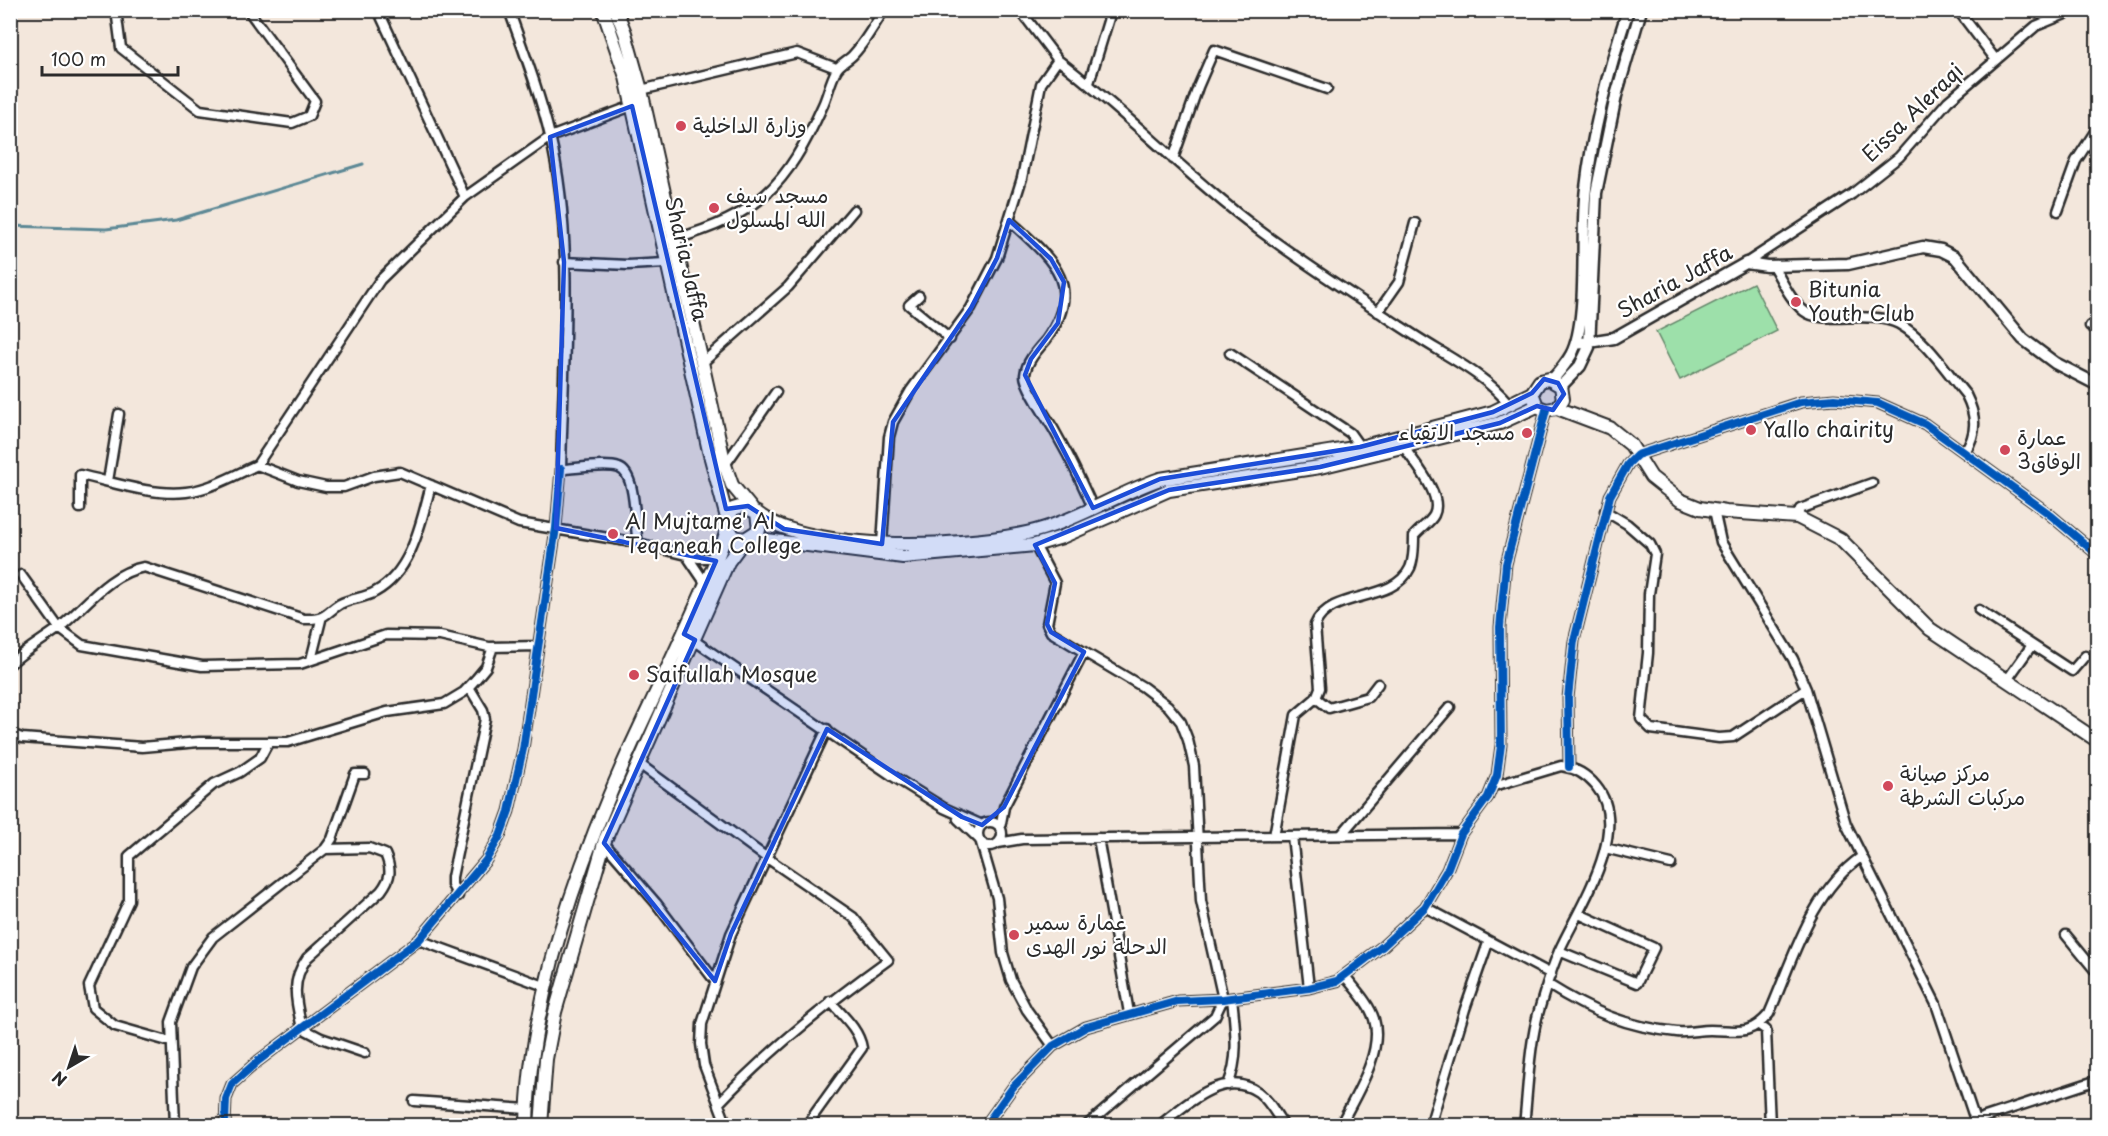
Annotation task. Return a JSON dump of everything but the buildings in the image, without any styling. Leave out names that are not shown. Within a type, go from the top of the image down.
[{"type":"main road","name":"Sharia Jaffa","points":[[603,10],[615,40],[632,106],[727,523]]},
{"type":"main road","name":"Sharia Jaffa","points":[[616,10],[641,90],[672,240],[725,465],[732,485],[754,510],[784,529],[882,544],[939,543],[1022,534],[1067,521],[1128,490],[1160,479],[1360,447],[1493,412],[1532,393],[1540,381],[1559,387]]},
{"type":"main road","points":[[1547,408],[1559,387],[1587,417]]},
{"type":"main road","points":[[1532,393],[1547,408]]},
{"type":"main road","points":[[727,523],[734,537],[903,557],[1035,545],[1062,537],[1169,490],[1320,467],[1500,423],[1547,408],[1587,417],[1622,436],[1651,477],[1680,500],[1714,510],[1797,517],[1840,539],[1930,629],[2097,741]]},
{"type":"main road","points":[[527,1125],[532,1061],[547,987],[584,863],[599,823],[689,637],[728,562],[759,530],[754,510],[738,507],[727,523],[719,553],[706,584],[689,637],[604,843],[555,1012],[546,1059],[541,1125]]},
{"type":"street","points":[[116,10],[121,48],[200,110],[292,123],[309,116],[315,100],[248,10]]},
{"type":"street","points":[[378,10],[465,197]]},
{"type":"street","points":[[225,1125],[226,1099],[231,1084],[419,940],[458,897],[486,860],[500,836],[509,811],[523,749],[556,528],[561,469],[564,262],[561,203],[550,137],[509,10]]},
{"type":"street","points":[[672,240],[705,230],[742,214],[777,185],[798,156],[837,68],[853,55],[884,10]]},
{"type":"street","points":[[1020,10],[1058,60],[1089,83],[1173,159],[1262,232],[1378,312],[1485,380],[1509,404]]},
{"type":"street","points":[[1089,83],[1109,18],[1108,10]]},
{"type":"street","points":[[1559,387],[1565,364],[1576,344],[1581,322],[1585,201],[1592,148],[1603,96],[1628,10]]},
{"type":"street","points":[[1559,387],[1586,356],[1589,343],[1596,193],[1616,96],[1641,10]]},
{"type":"street","points":[[1958,10],[1996,60]]},
{"type":"street","name":"Eissa Aleraqi","points":[[1746,263],[1852,194],[1899,157],[1948,101],[2036,27],[2075,10]]},
{"type":"street","points":[[1173,159],[1198,87],[1214,50],[1327,89]]},
{"type":"street","points":[[641,90],[797,53],[837,68]]},
{"type":"street","points":[[882,544],[889,437],[893,423],[911,390],[971,308],[997,258],[1022,178],[1041,84],[1058,60]]},
{"type":"street","points":[[80,508],[80,475],[166,492],[187,492],[213,484],[257,465],[380,280],[465,197],[550,137],[632,106]]},
{"type":"street","points":[[2058,211],[2076,161],[2097,127]]},
{"type":"street","points":[[701,364],[788,287],[854,210]]},
{"type":"street","points":[[1009,220],[1051,259],[1064,282],[1058,323],[1031,359],[1025,375],[1032,394],[1066,447],[1093,508]]},
{"type":"street","points":[[1378,312],[1400,282],[1415,223]]},
{"type":"street","name":"Sharia Jaffa","points":[[1576,344],[1614,338],[1746,263],[1773,266],[1848,264],[1923,247],[1948,252],[1955,256],[2023,339],[2055,363],[2097,385]]},
{"type":"street","points":[[564,262],[628,265],[666,263]]},
{"type":"street","points":[[1773,266],[1794,299],[1809,314],[1826,317],[1874,316],[1898,324],[1911,332],[1966,394],[1976,431],[1965,452]]},
{"type":"street","points":[[919,296],[909,305],[950,339]]},
{"type":"street","points":[[1230,353],[1350,433],[1360,447]]},
{"type":"street","points":[[725,465],[776,392]]},
{"type":"street","points":[[1569,767],[1568,698],[1574,641],[1605,511],[1620,476],[1637,455],[1801,402],[1834,399],[1878,403],[1897,409],[1925,424],[2048,513],[2097,555]]},
{"type":"street","points":[[985,1125],[1013,1087],[1053,1046],[1086,1027],[1178,1001],[1227,998],[1309,988],[1337,981],[1383,946],[1425,907],[1447,870],[1461,834],[1494,786],[1501,745],[1500,627],[1506,564],[1547,408]]},
{"type":"street","points":[[108,481],[119,414]]},
{"type":"street","points":[[1274,836],[1296,715],[1316,698],[1320,688],[1315,625],[1318,617],[1332,607],[1376,592],[1406,575],[1412,565],[1414,536],[1432,518],[1436,510],[1433,492],[1404,447]]},
{"type":"street","points":[[257,465],[298,482],[326,487],[344,487],[374,476],[400,472],[519,523],[638,543],[687,556],[709,558],[719,553]]},
{"type":"street","points":[[561,469],[618,467],[627,473],[632,485],[638,543]]},
{"type":"street","points":[[1797,517],[1800,509],[1872,483]]},
{"type":"street","points":[[311,660],[321,620],[341,604],[375,592],[390,580],[411,552],[431,485]]},
{"type":"street","points":[[1714,510],[1721,542],[1793,659],[1806,689],[1846,824],[1936,1004],[1976,1123],[2097,1080]]},
{"type":"street","points":[[1605,511],[1634,529],[1650,544],[1655,554],[1649,594],[1648,653],[1641,719],[1651,729],[1719,738],[1733,737],[1768,717],[1806,689]]},
{"type":"street","points":[[1035,545],[1055,583],[1047,624],[1051,632],[1143,687],[1168,706],[1181,722],[1194,766],[1201,901],[1227,998],[1237,1047],[1233,1073],[1228,1085]]},
{"type":"street","points":[[687,556],[706,584]]},
{"type":"street","points":[[10,664],[59,628],[113,580],[132,569],[144,567],[304,619],[321,620]]},
{"type":"street","points":[[21,574],[59,628],[82,645],[202,666],[268,667],[300,664],[386,635],[440,636],[493,647],[539,646]]},
{"type":"street","points":[[1979,610],[2073,671],[2085,656]]},
{"type":"street","points":[[689,637],[827,729],[891,775],[949,811],[984,824],[994,823],[1001,830],[1022,838]]},
{"type":"street","points":[[2007,680],[2032,645]]},
{"type":"street","points":[[10,734],[22,738],[142,747],[199,742],[268,743],[309,737],[387,712],[444,704],[469,687],[486,667],[493,647]]},
{"type":"street","points":[[989,871],[1001,830],[1004,807],[1084,652]]},
{"type":"street","points":[[1316,698],[1329,708],[1368,697],[1378,684]]},
{"type":"street","points":[[458,897],[452,885],[452,877],[485,719],[483,710],[469,687]]},
{"type":"street","points":[[1341,835],[1450,707]]},
{"type":"street","points":[[727,1125],[704,1065],[701,1044],[702,1024],[731,934],[827,729]]},
{"type":"street","points":[[171,1042],[116,1026],[93,1008],[90,986],[129,900],[129,856],[214,784],[240,772],[260,758],[268,743]]},
{"type":"street","points":[[638,763],[767,858],[854,917],[888,960],[830,1001],[754,1066],[720,1102]]},
{"type":"street","points":[[1494,786],[1561,766],[1569,767],[1592,780],[1605,801],[1608,836],[1605,848],[1579,914],[1559,951],[1539,1010],[1524,1125]]},
{"type":"street","points":[[175,1125],[171,1022],[191,968],[213,937],[326,849],[332,839],[355,774],[365,774]]},
{"type":"street","points":[[1004,807],[978,832],[997,898],[1003,953],[1011,980],[1027,1010],[1053,1046]]},
{"type":"street","points":[[949,811],[988,846],[1022,838],[1461,834]]},
{"type":"street","points":[[1292,836],[1309,988]]},
{"type":"street","points":[[1098,838],[1129,1013]]},
{"type":"street","points":[[604,843],[656,903],[715,981]]},
{"type":"street","points":[[326,849],[369,848],[386,854],[390,864],[390,879],[364,908],[326,939],[297,971],[295,984],[296,1000],[303,1028],[321,1038],[365,1053]]},
{"type":"street","points":[[1605,848],[1671,864]]},
{"type":"street","points":[[1547,984],[1589,1010],[1644,1026],[1679,1032],[1747,1031],[1760,1025],[1768,1014],[1819,900],[1845,868],[1861,857]]},
{"type":"street","points":[[1425,907],[1488,943],[1551,974]]},
{"type":"street","points":[[1559,951],[1637,983],[1654,948],[1579,914]]},
{"type":"street","points":[[2067,935],[2097,974]]},
{"type":"street","points":[[419,940],[547,987]]},
{"type":"street","points":[[1431,1125],[1465,1009],[1488,943]]},
{"type":"street","points":[[1340,1125],[1372,1054],[1375,1039],[1373,1018],[1345,976]]},
{"type":"street","points":[[1086,1125],[1215,1016],[1227,998]]},
{"type":"street","points":[[811,1124],[862,1048],[861,1039],[830,1001]]},
{"type":"street","points":[[1760,1025],[1766,1030],[1770,1125]]},
{"type":"street","points":[[1159,1125],[1206,1092],[1228,1085],[1247,1086],[1259,1093],[1284,1125]]},
{"type":"street","points":[[414,1101],[527,1109]]},
{"type":"highlighted area","points":[[632,106],[726,509],[748,506],[784,529],[882,544],[893,422],[971,308],[997,258],[1009,220],[1051,259],[1064,282],[1058,323],[1031,359],[1025,375],[1093,508],[1160,479],[1360,447],[1493,412],[1532,393],[1544,379],[1558,383],[1564,394],[1553,410],[1537,406],[1500,423],[1419,443],[1320,467],[1169,490],[1035,545],[1055,583],[1047,624],[1051,632],[1084,652],[1004,807],[982,825],[962,817],[827,729],[731,934],[715,981],[604,843],[695,640],[684,634],[716,561],[556,528],[564,262],[550,137]]},
{"type":"green space","points":[[1753,283],[1777,331],[1680,380],[1656,332]]},
{"type":"waterway","points":[[10,226],[106,229],[176,220],[363,164]]},
{"type":"cycle path","points":[[1569,767],[1568,698],[1574,641],[1610,496],[1628,464],[1637,455],[1801,402],[1834,399],[1878,403],[1925,424],[2048,513],[2098,555]]},
{"type":"cycle path","points":[[985,1126],[1013,1087],[1053,1046],[1086,1027],[1178,1001],[1223,999],[1309,988],[1337,981],[1383,946],[1425,907],[1447,870],[1461,834],[1488,797],[1497,775],[1501,745],[1500,627],[1506,564],[1546,410]]},
{"type":"cycle path","points":[[225,1126],[226,1099],[232,1084],[258,1061],[419,940],[486,860],[500,836],[509,811],[523,749],[556,528],[561,469]]},
{"type":"place","name":"وزارة الداخلية","points":[[681,126]]},
{"type":"place","name":"مسجد سيف الله المسلول","points":[[714,208]]},
{"type":"place","name":"Bitunia Youth Club","points":[[1796,302]]},
{"type":"place","name":"Yallo chairity","points":[[1751,430]]},
{"type":"place","name":"مسجد الاتقياء","points":[[1527,433]]},
{"type":"place","name":"عمارة الوفاق3","points":[[2005,450]]},
{"type":"place","name":"Al Mujtame' Al Teqaneah College","points":[[613,534]]},
{"type":"place","name":"Saifullah Mosque","points":[[634,675]]},
{"type":"place","name":"مركز صيانة مركبات الشرطة","points":[[1888,786]]},
{"type":"place","name":"عمارة سمير الدحلة نور الهدى","points":[[1014,935]]}]
